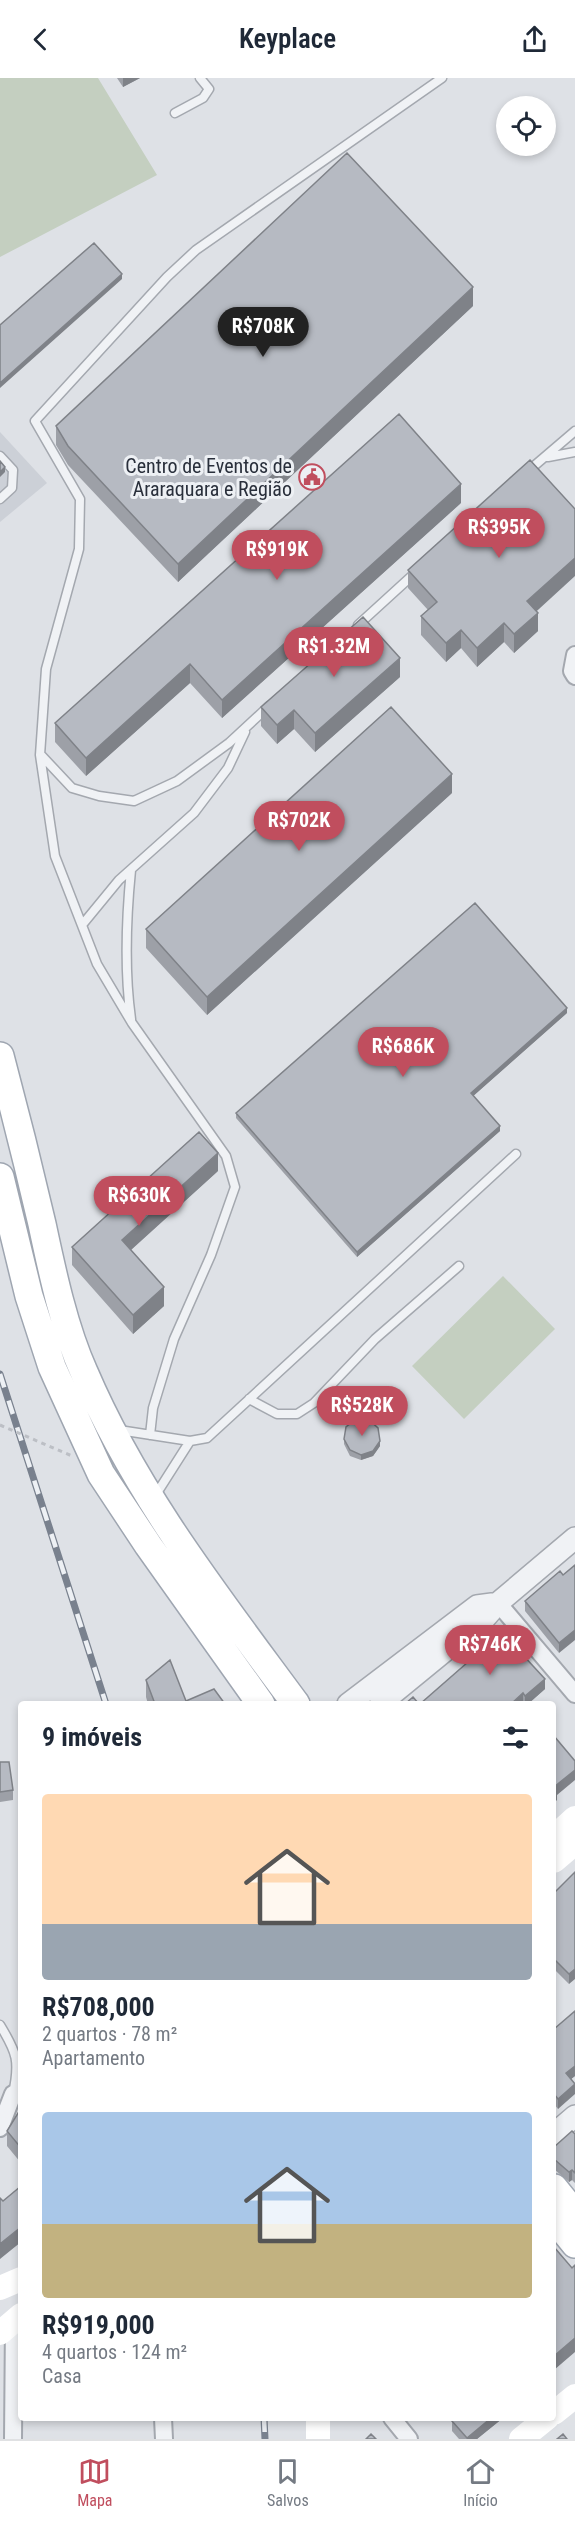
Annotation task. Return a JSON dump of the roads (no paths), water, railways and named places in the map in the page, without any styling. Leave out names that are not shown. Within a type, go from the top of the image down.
[{"type":"main road","points":[[0,1056],[19,1125],[54,1280],[83,1370],[112,1430],[152,1502],[207,1583],[294,1701]]},
{"type":"main road","points":[[0,1177],[30,1296],[52,1367],[101,1474],[148,1545],[259,1701]]},
{"type":"main road","points":[[556,1835],[575,1818]]},
{"type":"main road","points":[[556,1859],[575,1843]]},
{"type":"main road","points":[[556,2190],[575,2214]]},
{"type":"main road","points":[[556,2220],[575,2244]]},
{"type":"main road","points":[[0,2288],[18,2280]]},
{"type":"main road","points":[[556,2411],[575,2396]]},
{"type":"main road","points":[[318,2421],[318,2439]]},
{"type":"main road","points":[[521,2439],[544,2421]]},
{"type":"street","points":[[575,655],[572,671],[575,676]]},
{"type":"street","points":[[384,1701],[485,1618],[498,1603],[575,1538]]},
{"type":"street","points":[[498,1603],[575,1694]]},
{"type":"street","points":[[352,1701],[477,1606],[498,1603]]},
{"type":"street","points":[[0,2128],[13,2094]]},
{"type":"street","points":[[556,2132],[575,2116]]},
{"type":"street","points":[[12,2323],[13,2439]]},
{"type":"street","points":[[163,2421],[164,2439]]},
{"type":"street","points":[[395,2421],[410,2439]]},
{"type":"lane","points":[[175,113],[203,98],[209,89],[200,78]]},
{"type":"lane","points":[[150,1435],[153,1408],[174,1339],[211,1255],[235,1187],[226,1156],[132,1023],[97,964],[55,856],[40,755],[46,669],[79,549],[80,499],[35,421],[167,277],[196,250],[442,78]]},
{"type":"lane","points":[[518,481],[575,431]]},
{"type":"lane","points":[[544,457],[575,452]]},
{"type":"lane","points":[[0,456],[13,470],[12,488],[0,499]]},
{"type":"lane","points":[[352,631],[421,567]]},
{"type":"lane","points":[[40,755],[72,788],[99,796],[134,801],[177,781],[229,744],[274,702]]},
{"type":"lane","points":[[82,925],[119,880],[194,813],[228,768],[248,726]]},
{"type":"lane","points":[[131,870],[125,931],[128,996],[132,1023]]},
{"type":"lane","points":[[112,1430],[190,1441],[207,1438],[516,1154]]},
{"type":"lane","points":[[249,1399],[277,1414],[297,1414],[314,1403],[375,1339],[459,1266]]},
{"type":"lane","points":[[152,1502],[190,1441]]},
{"type":"lane","points":[[0,2025],[15,2050],[18,2073],[13,2094]]},
{"type":"railway","points":[[0,1374],[105,1701]]},
{"type":"railway","points":[[264,2421],[265,2439]]},
{"type":"place","name":"Centro de Eventos de Araraquara e Região","points":[[312,477]]}]
